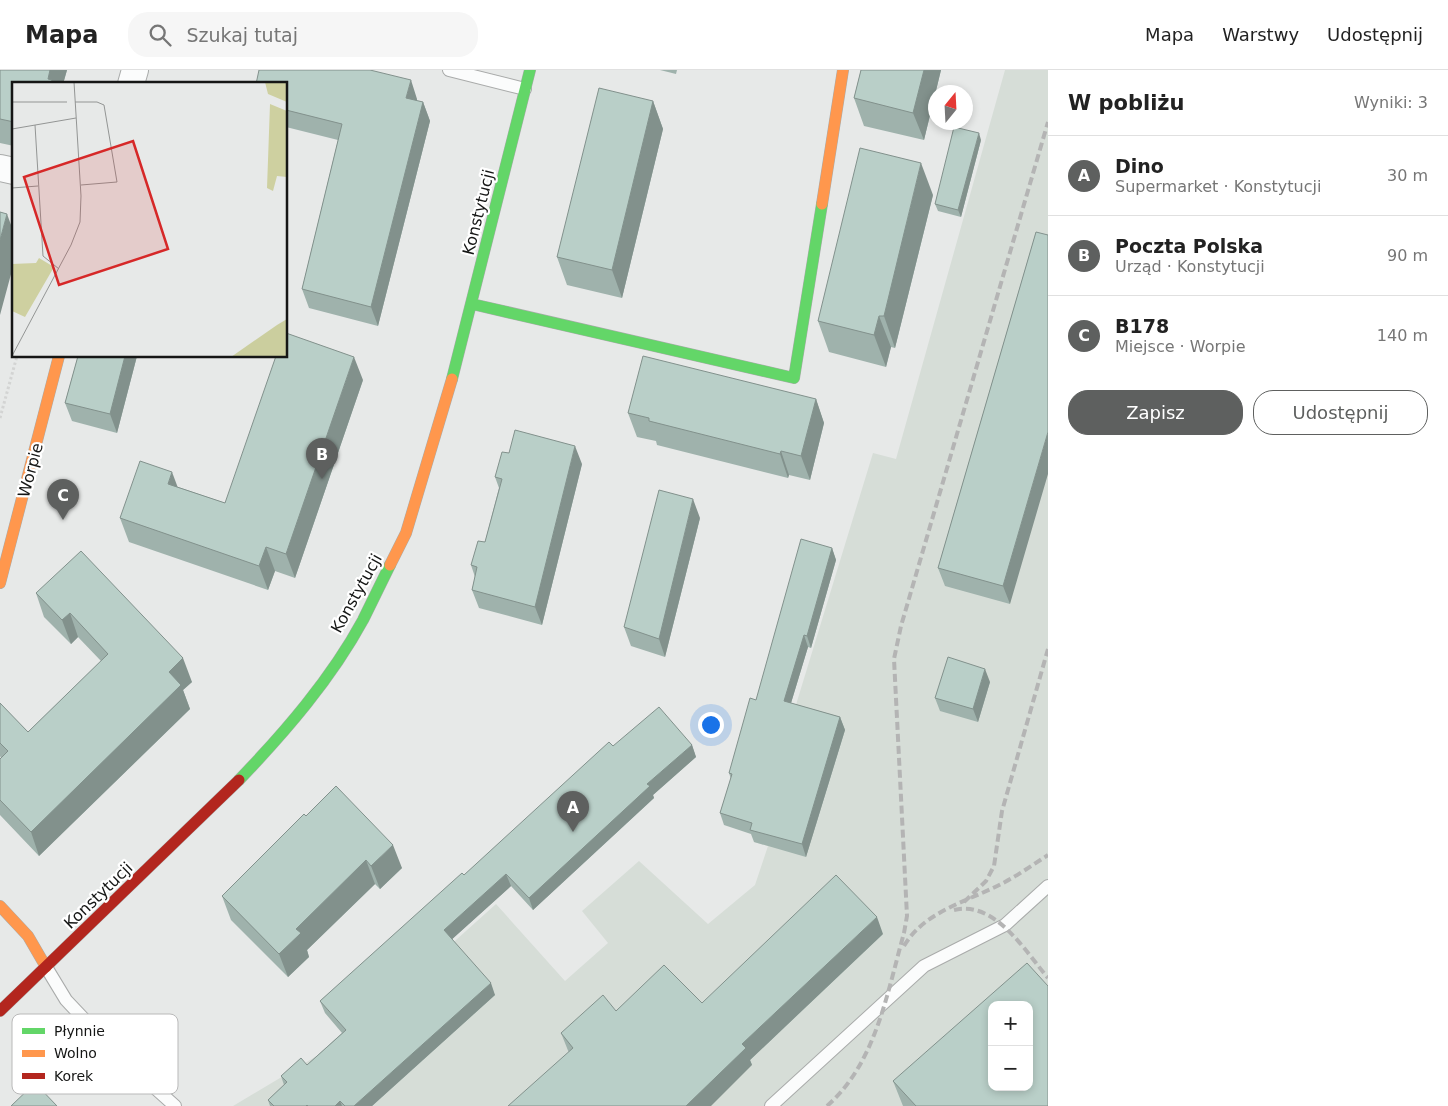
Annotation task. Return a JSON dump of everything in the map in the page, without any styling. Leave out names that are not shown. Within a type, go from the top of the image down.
[{"type":"street","name":"Konstytucji","points":[[0,1011],[221,799],[281,736],[329,672],[362,621],[406,533],[446,404],[530,70]]},
{"type":"street","points":[[472,304],[794,378],[843,70]]},
{"type":"street","name":"Worpie","points":[[0,583],[58,358]]},
{"type":"street","points":[[0,906],[28,936],[46,967]]},
{"type":"lane","points":[[449,70],[525,89]]},
{"type":"lane","points":[[771,1106],[924,966],[1005,925],[1048,886]]},
{"type":"lane","points":[[46,967],[66,1000],[79,1014]]},
{"type":"lane","points":[[162,1094],[175,1106]]},
{"type":"path","points":[[0,418],[16,358]]},
{"type":"shaded area","points":[[1005,70],[1048,70],[1048,1106],[233,1106],[347,1038],[496,904],[565,981],[608,943],[582,911],[639,861],[708,924],[755,885],[768,846],[754,842],[873,453],[896,459]]},
{"type":"building","points":[[0,70],[50,70],[48,79],[52,80],[52,82],[12,82],[12,122],[0,119]]},
{"type":"building","points":[[259,70],[370,70],[411,80],[406,98],[423,102],[371,307],[302,289],[342,124],[288,110],[288,82],[256,82]]},
{"type":"building","points":[[861,70],[924,70],[913,113],[854,98]]},
{"type":"building","points":[[599,88],[653,101],[612,270],[557,257]]},
{"type":"building","points":[[953,130],[966,130],[979,133],[958,210],[935,204]]},
{"type":"building","points":[[860,148],[921,163],[884,316],[879,316],[874,335],[818,321]]},
{"type":"building","points":[[0,212],[7,214],[0,240]]},
{"type":"building","points":[[1036,232],[1048,235],[1048,432],[1003,586],[938,568]]},
{"type":"building","points":[[288,334],[354,357],[286,554],[266,547],[259,566],[120,518],[140,461],[172,472],[168,484],[225,503],[275,358],[288,358]]},
{"type":"building","points":[[643,356],[816,399],[801,456],[781,451],[780,454],[649,421],[649,418],[628,413]]},
{"type":"building","points":[[77,358],[124,358],[110,414],[65,403]]},
{"type":"building","points":[[515,430],[575,446],[535,607],[472,590],[477,567],[471,565],[478,541],[485,542],[502,479],[495,477],[502,452],[509,453]]},
{"type":"building","points":[[659,490],[693,499],[659,639],[624,627]]},
{"type":"building","points":[[801,539],[832,548],[807,636],[804,635],[784,701],[840,717],[802,844],[750,830],[752,823],[720,813],[732,774],[729,773],[750,698],[756,700]]},
{"type":"building","points":[[81,551],[183,658],[169,672],[181,685],[31,832],[0,800],[0,759],[8,751],[0,743],[0,703],[28,732],[108,654],[70,613],[62,620],[36,593]]},
{"type":"building","points":[[948,657],[985,669],[973,709],[935,698]]},
{"type":"building","points":[[659,707],[692,745],[647,784],[650,786],[529,898],[506,874],[444,930],[491,983],[354,1106],[345,1106],[340,1101],[335,1106],[274,1106],[268,1100],[287,1082],[281,1076],[301,1058],[307,1065],[346,1030],[320,1001],[462,873],[464,875],[609,742],[613,746]]},
{"type":"building","points":[[336,786],[393,845],[371,866],[366,860],[296,929],[301,933],[279,954],[222,896],[304,814],[306,816]]},
{"type":"building","points":[[836,875],[877,917],[742,1044],[746,1048],[686,1106],[508,1106],[573,1048],[561,1033],[603,995],[616,1011],[664,965],[702,1003]]},
{"type":"building","points":[[1027,963],[1048,986],[1048,1106],[916,1106],[893,1081]]},
{"type":"building","points":[[24,1094],[46,1094],[57,1106],[11,1106]]},
{"type":"railway","points":[[827,1106],[844,1089],[868,1048],[885,1003],[904,933],[907,916],[894,659],[901,626],[1048,122]]},
{"type":"railway","points":[[964,902],[986,881],[994,866],[1002,811],[1048,649]]},
{"type":"railway","points":[[904,946],[924,923],[936,915],[1005,882],[1048,855]]},
{"type":"railway","points":[[954,910],[969,909],[983,913],[996,920],[1019,942],[1048,978]]},
{"type":"traffic: fast","points":[[452,379],[530,70]]},
{"type":"traffic: fast","points":[[472,304],[794,378],[822,204]]},
{"type":"traffic: fast","points":[[239,780],[290,724],[337,663],[363,620],[390,565]]},
{"type":"traffic: slow","points":[[822,204],[843,70]]},
{"type":"traffic: slow","points":[[0,583],[58,358]]},
{"type":"traffic: slow","points":[[390,565],[406,533],[452,379]]},
{"type":"traffic: slow","points":[[0,906],[28,936],[46,967]]},
{"type":"traffic: jam","points":[[0,1011],[239,780]]},
{"type":"place","name":"Poczta Polska","points":[[322,479]]},
{"type":"place","name":"B178","points":[[63,520]]},
{"type":"place","name":"Dino","points":[[573,832]]}]
